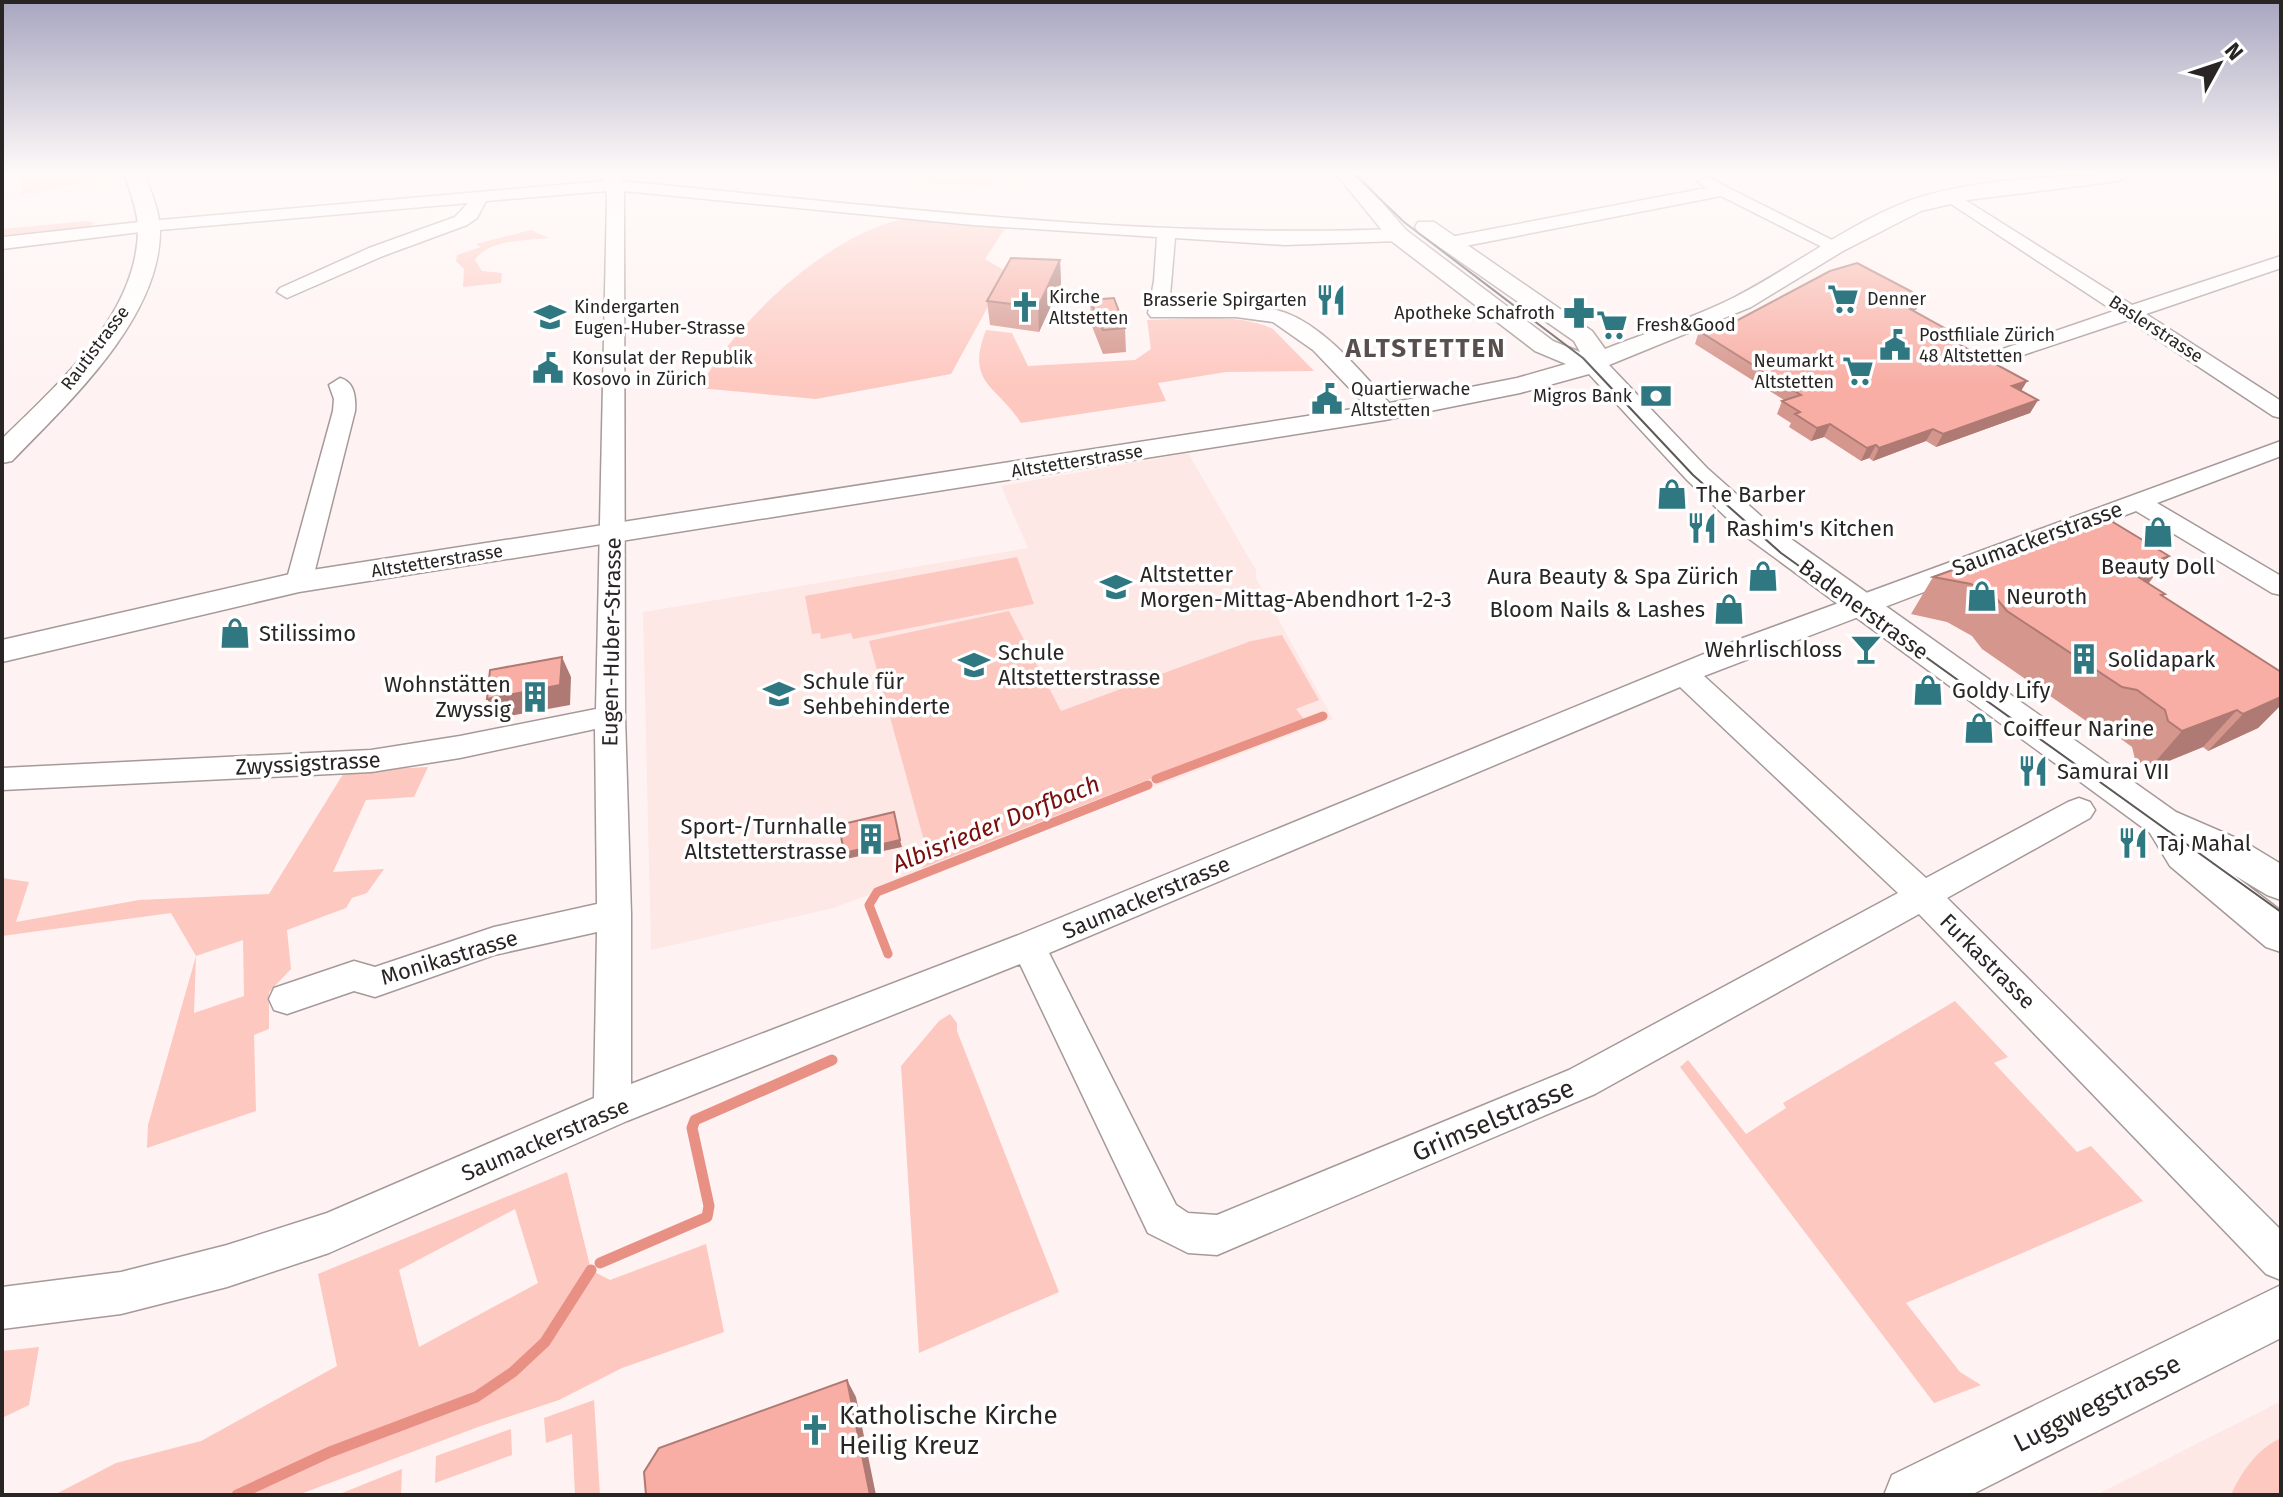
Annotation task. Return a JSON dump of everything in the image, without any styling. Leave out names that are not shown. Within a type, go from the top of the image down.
[{"type":"street","name":"Rautistrasse","points":[[2,455],[84,368],[117,324],[137,286],[148,245]]},
{"type":"street","points":[[287,292],[396,245]]},
{"type":"street","name":"Eugen-Huber-Strasse","points":[[614,245],[616,406],[610,716],[614,914],[611,1076],[614,1108]]},
{"type":"street","points":[[1165,245],[1164,281],[1158,313],[1249,313],[1281,319],[1305,334],[1385,412]]},
{"type":"street","name":"Badenerstrasse","points":[[1411,245],[1544,346],[1563,356],[1593,363],[1722,498],[1759,531],[1857,604],[2163,822],[2229,852],[2281,884]]},
{"type":"street","name":"Badenerstrasse","points":[[1453,245],[1583,336],[1592,346],[1593,363]]},
{"type":"street","name":"Baslerstrasse","points":[[2026,245],[2281,411]]},
{"type":"street","name":"Altstetterstrasse","points":[[2,651],[299,582],[1385,412],[1520,385],[1593,363],[1743,302],[1835,246]]},
{"type":"street","points":[[1995,358],[2281,262]]},
{"type":"street","points":[[299,582],[344,411],[345,399],[340,385]]},
{"type":"street","name":"Saumackerstrasse","points":[[2,1308],[121,1293],[227,1266],[329,1233],[614,1108],[1028,946],[1857,604],[2281,448]]},
{"type":"street","points":[[2137,501],[2281,587]]},
{"type":"street","name":"Furkastrasse","points":[[1684,674],[1922,895],[2281,1259]]},
{"type":"street","name":"Zwyssigstrasse","points":[[2,779],[371,761],[460,747],[610,716]]},
{"type":"street","name":"Grimselstrasse","points":[[1028,946],[1162,1219],[1177,1230],[1199,1237],[1217,1235],[1582,1082],[2079,810]]},
{"type":"street","name":"Badenerstrasse","points":[[2163,822],[2194,864],[2281,935]]},
{"type":"street","name":"Monikastrasse","points":[[287,999],[354,976],[375,982],[494,941],[614,914]]},
{"type":"street","name":"Luggwegstrasse","points":[[1912,1495],[2281,1311]]},
{"type":"shaded area","points":[[477,245],[499,245],[481,253],[475,260],[482,271],[502,273],[501,283],[463,287],[464,269],[456,261],[457,255],[481,247]]},
{"type":"shaded area","points":[[842,245],[994,245],[985,259],[1007,272],[951,374],[816,399],[699,388],[716,362],[760,309],[814,263]]},
{"type":"shaded area","points":[[1211,318],[1259,324],[1273,329],[1314,371],[1226,372],[1158,383],[1166,401],[1021,423],[982,373],[980,348],[986,330],[1012,333],[1028,366],[1135,360],[1151,349],[1147,320]]},
{"type":"shaded area","name":"Schule Altstetterstrasse","points":[[1188,453],[1256,570],[1256,578],[1333,719],[834,908],[651,950],[643,612],[1028,548],[1001,486]]},
{"type":"shaded area","points":[[1017,557],[1034,604],[853,639],[851,633],[821,639],[820,633],[812,634],[805,596]]},
{"type":"shaded area","points":[[1009,611],[1061,711],[1251,641],[1282,635],[1319,700],[1296,709],[1304,719],[922,868],[918,859],[928,855],[869,641]]},
{"type":"shaded area","points":[[428,767],[414,797],[366,800],[333,872],[384,869],[367,893],[352,898],[346,908],[287,930],[291,969],[269,992],[269,1029],[254,1035],[256,1111],[147,1148],[148,1125],[196,956],[171,913],[2,936],[2,878],[29,882],[16,922],[139,900],[269,894],[345,771]],"holes":[[[243,940],[244,996],[194,1013],[196,956]]]},
{"type":"shaded area","points":[[1955,1001],[2008,1057],[1994,1063],[2077,1152],[2091,1146],[2143,1201],[1906,1303],[1960,1372],[1981,1385],[1934,1403],[1680,1067],[1688,1060],[1746,1134],[1786,1108],[1783,1103]]},
{"type":"shaded area","points":[[950,1014],[957,1023],[957,1031],[1059,1292],[919,1353],[901,1066],[939,1021]]},
{"type":"shaded area","points":[[567,1172],[591,1270],[610,1280],[706,1244],[724,1332],[622,1368],[559,1400],[298,1495],[54,1495],[116,1463],[201,1441],[337,1366],[318,1274]],"holes":[[[515,1209],[538,1283],[419,1347],[399,1270]]]},
{"type":"shaded area","points":[[39,1347],[29,1405],[2,1418],[2,1351]]},
{"type":"shaded area","points":[[594,1400],[600,1495],[575,1495],[572,1434],[546,1443],[544,1418]]},
{"type":"shaded area","points":[[2281,1401],[2281,1495],[2096,1495]]},
{"type":"shaded area","points":[[511,1429],[512,1455],[435,1483],[436,1456]]},
{"type":"shaded area","points":[[2281,1438],[2281,1495],[2231,1495],[2251,1462]]},
{"type":"shaded area","points":[[402,1469],[401,1495],[337,1495]]},
{"type":"building","points":[[1011,258],[1060,260],[1038,307],[987,301]]},
{"type":"building","name":"Neumarkt Altstetten","points":[[1857,263],[1922,297],[1901,304],[1948,330],[1938,333],[2027,381],[2012,386],[2038,400],[1943,434],[1933,429],[1879,448],[1876,445],[1867,448],[1830,424],[1817,428],[1795,414],[1800,412],[1782,401],[1801,395],[1699,331],[1738,320],[1830,271]]},
{"type":"building","points":[[1114,298],[1125,328],[1103,330],[1090,300]]},
{"type":"building","points":[[2103,516],[2169,556],[2149,564],[2154,567],[2135,575],[2281,672],[2281,697],[2243,714],[2237,710],[2182,731],[2168,721],[2165,710],[2137,690],[2122,687],[2007,611],[1997,599],[1971,584],[1933,577]]},
{"type":"building","points":[[562,657],[560,685],[487,699],[490,670]]},
{"type":"building","name":"Sport-/Turnhalle Altstetterstrasse","points":[[894,812],[900,840],[844,853],[839,825]]},
{"type":"building","name":"Katholische Kirche Heilig Kreuz","points":[[847,1380],[870,1495],[646,1495],[644,1472],[659,1448]]},
{"type":"waterway","name":"Albisrieder Dorfbach","points":[[1156,779],[1323,716]]},
{"type":"waterway","name":"Albisrieder Dorfbach","points":[[888,954],[869,905],[877,892],[1148,785]]},
{"type":"waterway","name":"Albisrieder Dorfbach","points":[[600,1263],[707,1217],[709,1206],[692,1128],[695,1120],[832,1060]]},
{"type":"waterway","name":"Albisrieder Dorfbach","points":[[237,1495],[330,1452],[476,1397],[513,1372],[545,1342],[591,1270]]},
{"type":"tram line","points":[[1434,245],[1583,358],[1693,475],[1781,553],[2281,912]]},
{"type":"place","name":"Denner","points":[[1843,299]]},
{"type":"place","name":"Brasserie Spirgarten","points":[[1331,300]]},
{"type":"place","name":"Kirche Altstetten","points":[[1025,307]]},
{"type":"place","name":"Apotheke Schafroth","points":[[1579,313]]},
{"type":"place","name":"Kindergarten Eugen-Huber-Strasse","points":[[550,317]]},
{"type":"place","name":"Fresh&Good","points":[[1612,325]]},
{"type":"place","name":"Postfiliale Zürich 48 Altstetten","points":[[1895,345]]},
{"type":"place","name":"Konsulat der Republik Kosovo in Zürich","points":[[548,368]]},
{"type":"place","name":"Neumarkt Altstetten","points":[[1858,371]]},
{"type":"place","name":"Migros Bank","points":[[1656,396]]},
{"type":"place","name":"Quartierwache Altstetten","points":[[1327,399]]},
{"type":"place","name":"The Barber","points":[[1672,494]]},
{"type":"place","name":"Rashim's Kitchen","points":[[1702,528]]},
{"type":"place","name":"Beauty Doll","points":[[2158,532]]},
{"type":"place","name":"Aura Beauty & Spa Zürich","points":[[1763,576]]},
{"type":"place","name":"Altstetter Morgen-Mittag-Abendhort 1-2-3","points":[[1116,587]]},
{"type":"place","name":"Neuroth","points":[[1982,596]]},
{"type":"place","name":"Bloom Nails & Lashes","points":[[1729,609]]},
{"type":"place","name":"Stilissimo","points":[[235,633]]},
{"type":"place","name":"Wehrlischloss","points":[[1866,649]]},
{"type":"place","name":"Solidapark","points":[[2084,659]]},
{"type":"place","name":"Schule Altstetterstrasse","points":[[974,665]]},
{"type":"place","name":"Goldy Lify","points":[[1928,690]]},
{"type":"place","name":"Schule für Sehbehinderte","points":[[779,694]]},
{"type":"place","name":"Wohnstätten Zwyssig","points":[[535,697]]},
{"type":"place","name":"Coiffeur Narine","points":[[1979,728]]},
{"type":"place","name":"Samurai VII","points":[[2033,771]]},
{"type":"place","name":"Sport-/Turnhalle Altstetterstrasse","points":[[871,839]]},
{"type":"place","name":"Taj Mahal","points":[[2133,843]]},
{"type":"place","name":"Katholische Kirche Heilig Kreuz","points":[[815,1430]]},
{"type":"district","name":"ALTSTETTEN","points":[[1426,348]]}]
